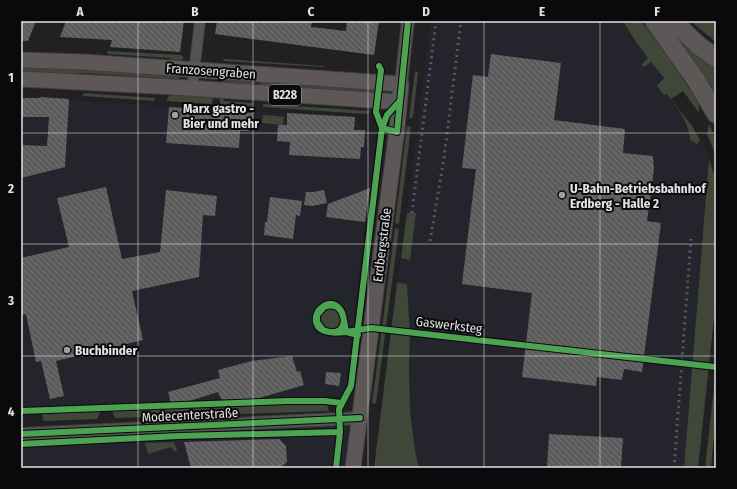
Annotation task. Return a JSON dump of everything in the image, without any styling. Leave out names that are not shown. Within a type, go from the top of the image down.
[{"type":"highway","points":[[654,21],[696,80],[716,114]]},
{"type":"highway","points":[[673,21],[698,45],[716,58]]},
{"type":"main road","name":"Franzosengraben","points":[[21,60],[84,62],[401,84]]},
{"type":"main road","name":"Franzosengraben","points":[[21,79],[192,88],[399,102]]},
{"type":"main road","name":"Erdbergstraße","points":[[353,468],[401,84]]},
{"type":"street","points":[[192,88],[200,21]]},
{"type":"street","name":"Erdbergstraße","points":[[401,84],[408,21]]},
{"type":"street","name":"Modecenterstraße","points":[[21,434],[360,418]]},
{"type":"shaded area","points":[[431,21],[623,21],[634,39],[649,58],[642,64],[644,67],[651,62],[664,78],[658,83],[664,95],[666,94],[686,120],[690,140],[697,144],[700,140],[709,159],[684,468],[374,468]]},
{"type":"shaded area","points":[[21,97],[355,118],[375,143],[345,387],[339,396],[21,408]]},
{"type":"shaded area","points":[[360,418],[353,468],[21,468],[21,434]]},
{"type":"green space","points":[[623,21],[641,21],[693,94],[699,105],[699,113],[683,91],[671,99],[692,126],[700,140],[697,144],[690,140],[685,120],[679,110],[667,94],[664,95],[657,86],[664,78],[651,62],[644,67],[642,66],[648,58]]},
{"type":"green space","points":[[690,21],[716,21],[716,42]]},
{"type":"green space","points":[[678,37],[700,56],[716,67],[716,103],[676,39]]},
{"type":"green space","points":[[107,51],[181,55],[184,58],[179,62],[173,63],[170,58],[108,54]]},
{"type":"green space","points":[[224,59],[324,66],[223,61]]},
{"type":"green space","points":[[21,65],[180,76],[178,79],[84,73],[21,73]]},
{"type":"green space","points":[[415,71],[418,72],[413,117],[409,119]]},
{"type":"green space","points":[[222,78],[255,80],[255,87],[221,85]]},
{"type":"green space","points":[[260,80],[378,87],[377,96],[260,88]]},
{"type":"green space","points":[[83,93],[155,98],[154,101],[83,96]]},
{"type":"green space","points":[[173,94],[213,97],[212,104],[167,101],[167,98]]},
{"type":"green space","points":[[220,98],[223,98],[224,101],[253,103],[253,107],[220,104]]},
{"type":"green space","points":[[263,104],[370,111],[369,113],[365,114],[263,107]]},
{"type":"green space","points":[[263,115],[284,117],[283,125],[262,123]]},
{"type":"green space","points":[[709,124],[716,139],[716,156],[707,134]]},
{"type":"green space","points":[[407,126],[411,127],[399,224],[395,223]]},
{"type":"green space","points":[[709,159],[716,180],[716,299],[698,468],[684,468]]},
{"type":"green space","points":[[407,213],[416,213],[410,260],[401,258]]},
{"type":"green space","points":[[395,228],[399,229],[376,403],[372,404]]},
{"type":"green space","points":[[397,283],[407,284],[410,336],[410,412],[419,468],[374,468]]},
{"type":"green space","points":[[330,308],[338,311],[341,319],[338,327],[330,330],[322,327],[319,319],[322,311]]},
{"type":"green space","points":[[716,369],[716,413],[711,468],[705,468]]},
{"type":"green space","points":[[324,403],[327,405],[329,411],[115,418],[112,411]]},
{"type":"green space","points":[[101,411],[97,419],[43,421],[42,413]]},
{"type":"green space","points":[[174,442],[177,450],[175,452],[171,447],[148,454],[145,443]]},
{"type":"building","points":[[21,21],[36,21],[28,41],[21,41]]},
{"type":"building","points":[[66,21],[184,21],[180,52],[110,47],[112,40],[60,37]]},
{"type":"building","points":[[217,21],[269,21],[288,23],[288,21],[312,21],[311,27],[346,31],[347,21],[379,21],[374,55],[215,34]]},
{"type":"building","name":"U-Bahn-Betriebsbahnhof Erdberg - Halle 2","points":[[491,54],[561,63],[554,120],[625,129],[623,153],[653,156],[654,169],[647,221],[661,223],[642,372],[624,369],[622,380],[597,377],[596,386],[522,377],[532,293],[462,284],[476,169],[462,168],[473,75],[488,77]]},
{"type":"building","points":[[40,97],[69,99],[65,167],[21,178],[21,145],[47,146],[49,117],[21,117],[21,98]]},
{"type":"building","points":[[169,107],[253,113],[252,124],[249,123],[249,131],[240,131],[239,148],[166,143]]},
{"type":"building","points":[[287,113],[355,117],[354,130],[365,130],[364,147],[361,147],[360,159],[289,155],[290,142],[277,141],[278,125],[287,125]]},
{"type":"building","points":[[106,187],[122,259],[160,252],[166,190],[217,196],[215,216],[203,215],[199,277],[132,291],[143,340],[56,361],[64,396],[50,399],[41,361],[36,362],[26,314],[21,315],[21,258],[69,247],[57,198]]},
{"type":"building","points":[[370,188],[365,222],[326,217],[328,204]]},
{"type":"building","points":[[324,190],[327,203],[312,206],[304,205],[306,192]]},
{"type":"building","points":[[270,197],[302,201],[300,216],[296,215],[293,239],[264,235]]},
{"type":"building","points":[[292,356],[297,372],[300,371],[304,385],[256,399],[222,401],[218,392],[186,402],[171,403],[168,392],[220,378],[218,370],[252,361]]},
{"type":"building","points":[[326,372],[341,373],[339,386],[325,384]]},
{"type":"building","points":[[549,434],[623,438],[621,468],[547,468]]},
{"type":"building","points":[[279,439],[286,446],[287,462],[280,468],[191,468],[184,442]]},
{"type":"railway","points":[[412,213],[436,21]]},
{"type":"railway","points":[[430,241],[444,158],[461,21]]},
{"type":"railway","points":[[674,468],[691,239]]},
{"type":"cycle path","points":[[382,128],[397,132],[408,21]]},
{"type":"cycle path","points":[[379,66],[381,70],[376,112],[382,128]]},
{"type":"cycle path","points":[[336,468],[340,432],[339,409],[351,386],[382,128],[387,115],[399,102]]},
{"type":"cycle path","name":"Gaswerksteg","points":[[358,335],[346,332],[345,327],[343,317],[341,312],[339,308],[335,306],[324,307],[317,315],[317,322],[323,330],[334,332],[340,329],[343,324],[343,317],[341,310],[336,305],[329,304],[321,308],[317,312],[316,322],[319,328],[324,331],[332,333],[340,332],[349,332],[372,328],[716,367]]},
{"type":"cycle path","points":[[21,411],[287,401],[325,401],[341,403]]},
{"type":"cycle path","points":[[21,434],[360,418]]},
{"type":"cycle path","points":[[21,444],[179,436],[340,432]]},
{"type":"place","name":"Marx gastro - Bier und mehr","points":[[175,115]]},
{"type":"place","name":"U-Bahn-Betriebsbahnhof Erdberg - Halle 2","points":[[562,195]]},
{"type":"place","name":"Buchbinder","points":[[67,350]]}]
